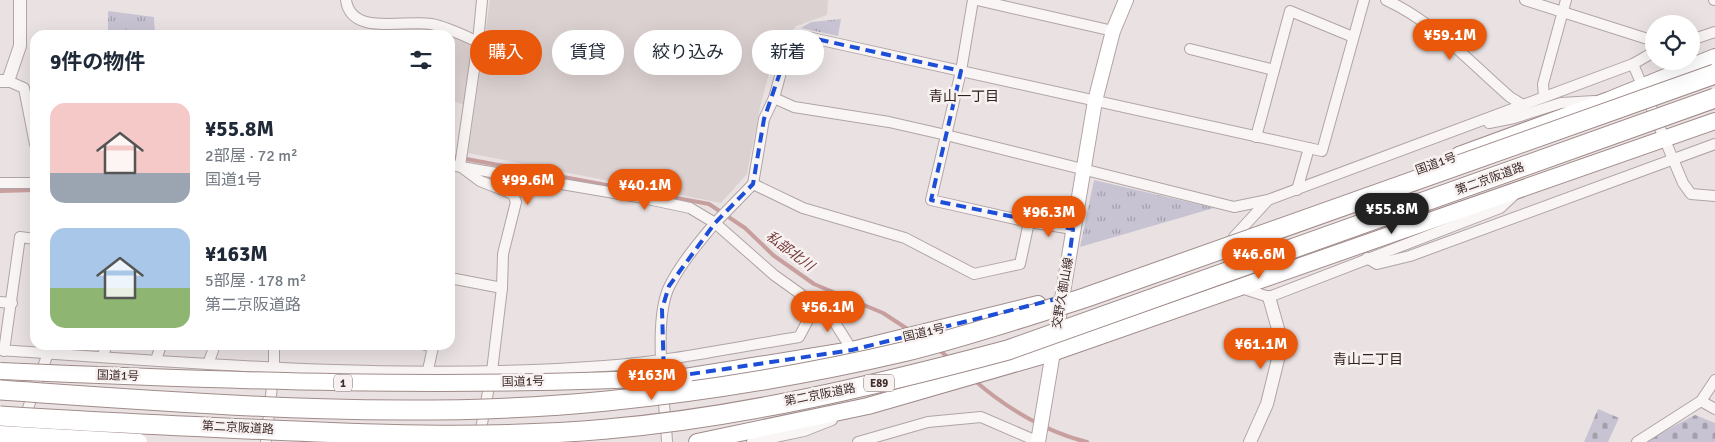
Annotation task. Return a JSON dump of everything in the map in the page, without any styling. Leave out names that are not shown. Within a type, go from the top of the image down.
[{"type":"highway","name":"国道1号","points":[[0,371],[216,380],[381,384],[611,381],[685,377],[852,350],[1064,297],[1609,100],[1715,57]]},
{"type":"highway","name":"第二京阪道路","points":[[0,390],[312,408],[441,410],[606,401],[733,385],[825,369],[909,350],[998,326],[1087,297],[1715,74]]},
{"type":"highway","name":"第二京阪道路","points":[[0,416],[278,430],[442,435],[538,434],[608,429],[737,411],[916,374],[1008,350],[1715,98]]},
{"type":"highway","points":[[697,442],[868,406],[1052,353],[1715,121]]},
{"type":"highway","points":[[0,434],[139,442]]},
{"type":"main road","name":"交野久御山線","points":[[1038,442],[1052,353],[1064,297],[1073,229],[1095,101],[1113,31],[1126,0]]},
{"type":"street","points":[[20,0],[20,46],[4,81],[24,88],[30,119]]},
{"type":"street","points":[[346,0],[355,18],[367,24],[420,22],[451,30]]},
{"type":"street","points":[[479,30],[482,0]]},
{"type":"street","points":[[1073,229],[1029,222],[931,200],[961,71],[975,0],[1113,31]]},
{"type":"street","points":[[668,442],[662,358],[662,309],[669,286],[690,253],[715,222],[753,184],[764,119],[774,98],[785,58],[803,36],[1322,151],[1364,0]]},
{"type":"street","points":[[1386,0],[1427,23],[1510,97],[1523,105]]},
{"type":"street","points":[[1525,0],[1645,37]]},
{"type":"street","points":[[1544,97],[1543,84],[1566,0]]},
{"type":"street","points":[[1256,137],[1290,11],[1354,37]]},
{"type":"street","points":[[455,32],[470,38]]},
{"type":"street","points":[[1700,37],[1715,32]]},
{"type":"street","points":[[1190,49],[1274,70]]},
{"type":"street","points":[[774,98],[794,107],[889,122],[946,134],[1234,207],[1268,200],[1297,190],[1633,64],[1645,57]]},
{"type":"street","points":[[1633,64],[1683,183],[1691,194],[1715,196]]},
{"type":"street","points":[[455,165],[472,75]]},
{"type":"street","points":[[1463,128],[1514,118],[1561,103],[1609,100]]},
{"type":"street","points":[[1367,258],[1377,264],[1410,256],[1715,144]]},
{"type":"street","points":[[1297,190],[1309,148]]},
{"type":"street","points":[[455,165],[638,196],[690,208],[715,222],[774,275],[830,315],[852,350]]},
{"type":"street","points":[[455,165],[480,181],[513,194],[516,202],[504,254],[492,371],[478,442]]},
{"type":"street","points":[[0,183],[30,183]]},
{"type":"street","points":[[753,184],[803,208],[906,238],[974,274],[1020,264],[1029,222]]},
{"type":"street","points":[[1240,287],[1269,297],[1500,208],[1522,187]]},
{"type":"street","points":[[1234,237],[1268,200]]},
{"type":"street","points":[[30,238],[20,237],[12,304],[2,351],[30,350]]},
{"type":"street","points":[[455,279],[502,288]]},
{"type":"street","points":[[1250,442],[1267,404],[1282,343],[1269,297]]},
{"type":"street","points":[[0,302],[12,304]]},
{"type":"street","points":[[56,350],[102,357],[316,370],[492,371],[605,366],[799,337],[816,305]]},
{"type":"street","points":[[16,442],[50,350]]},
{"type":"street","points":[[102,357],[105,350]]},
{"type":"street","points":[[156,360],[159,350]]},
{"type":"street","points":[[208,364],[213,350]]},
{"type":"street","points":[[266,442],[274,350]]},
{"type":"street","points":[[428,370],[433,350]]},
{"type":"street","points":[[1637,442],[1701,401],[1715,380]]},
{"type":"street","points":[[1701,401],[1715,409]]},
{"type":"street","points":[[752,442],[804,431],[868,406]]},
{"type":"street","points":[[858,442],[928,422],[981,417],[1038,442]]},
{"type":"highlighted area","points":[[803,36],[961,71],[931,200],[1073,229],[1064,297],[852,350],[664,378],[662,309],[669,286],[715,223],[753,184],[764,119],[785,58]]},
{"type":"shaded area","points":[[490,0],[828,0],[827,15],[796,26],[793,30],[752,30],[752,75],[768,75],[760,107],[747,174],[721,203],[468,153],[479,75],[542,75],[542,30],[486,30]]},
{"type":"shaded area","points":[[416,24],[440,30],[372,30],[372,28]]},
{"type":"shaded area","points":[[455,36],[470,42],[470,61],[463,104],[455,102]]},
{"type":"green space","points":[[108,11],[154,17],[155,30],[108,30]]},
{"type":"green space","points":[[841,19],[838,36],[824,33],[824,30],[801,28],[811,22]]},
{"type":"green space","points":[[1094,180],[1214,208],[1080,247]]},
{"type":"green space","points":[[1598,409],[1619,418],[1608,442],[1584,442]]},
{"type":"green space","points":[[1695,415],[1715,423],[1715,442],[1643,442]]},
{"type":"waterway","name":"私部北川","points":[[455,157],[709,204],[745,228],[773,255],[814,284],[883,313],[909,330]]},
{"type":"waterway","name":"私部北川","points":[[0,191],[30,190]]},
{"type":"waterway","name":"私部北川","points":[[938,349],[950,359]]},
{"type":"waterway","name":"私部北川","points":[[974,380],[999,400],[1027,418],[1057,432],[1087,442]]},
{"type":"district","name":"青山一丁目","points":[[964,96]]},
{"type":"district","name":"青山二丁目","points":[[1368,359]]}]
